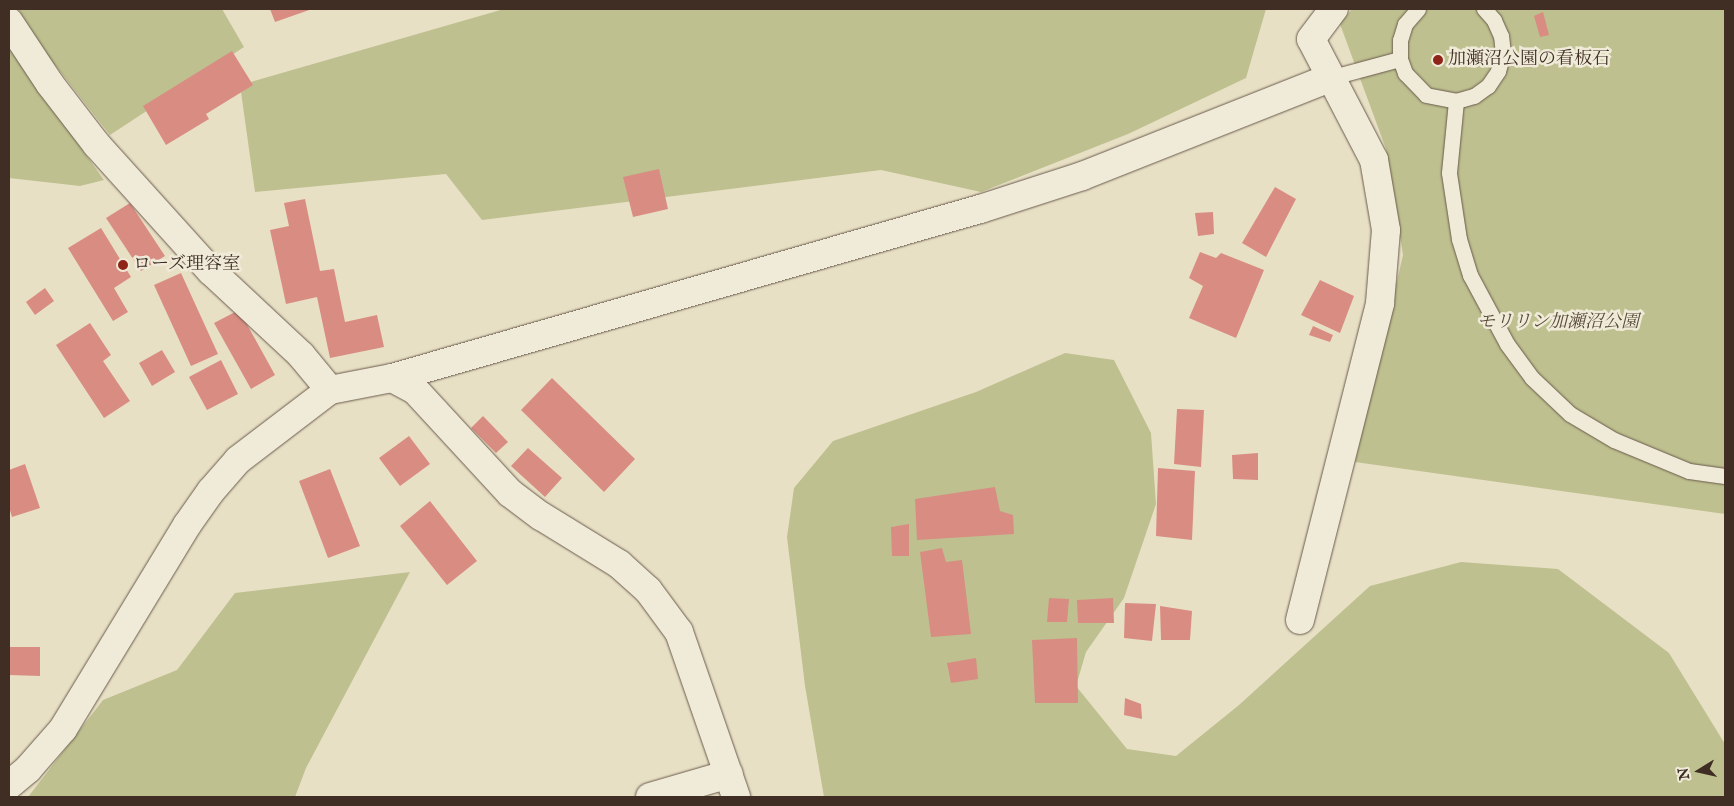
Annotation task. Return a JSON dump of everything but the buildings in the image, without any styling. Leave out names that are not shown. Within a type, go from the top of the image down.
[{"type":"street","points":[[1300,620],[1380,303],[1386,230],[1374,160],[1329,78],[1312,39],[1334,9]]},
{"type":"street","points":[[9,22],[50,84],[97,145],[211,271],[302,355],[330,390]]},
{"type":"street","points":[[9,785],[28,769],[63,729],[186,524],[211,491],[238,460],[330,390],[392,378],[980,210],[1082,176],[1329,78]]},
{"type":"street","points":[[392,378],[416,390],[510,493],[541,516],[619,564],[648,590],[679,632],[733,785],[650,797]]},
{"type":"lane","points":[[1418,9],[1405,24],[1400,40],[1400,59],[1414,86],[1441,100],[1456,101],[1474,96],[1488,86],[1498,71],[1503,54],[1501,36],[1494,20],[1484,9]]},
{"type":"lane","points":[[1329,78],[1400,59]]},
{"type":"lane","points":[[1456,101],[1449,173],[1454,216],[1470,275],[1507,344],[1532,378],[1570,414],[1614,440],[1689,471],[1725,476]]},
{"type":"green space","points":[[18,9],[222,9],[244,47],[110,135],[48,56]]},
{"type":"green space","points":[[504,9],[1266,9],[1246,78],[1128,134],[981,192],[881,170],[482,220],[446,174],[255,192],[240,85]]},
{"type":"green space","name":"モリリン加瀬沼公園","points":[[1352,9],[1725,9],[1725,514],[1355,462],[1403,255],[1386,149],[1340,24]]},
{"type":"green space","points":[[9,48],[104,180],[80,186],[9,178]]},
{"type":"green space","points":[[1065,353],[1114,360],[1151,433],[1156,504],[1124,598],[1086,652],[1076,686],[1127,749],[1176,756],[1239,705],[1370,586],[1461,562],[1558,569],[1669,653],[1725,744],[1725,797],[824,797],[805,686],[787,537],[794,488],[833,441],[976,392]]},
{"type":"green space","points":[[410,572],[306,768],[295,797],[28,797],[103,700],[177,670],[235,593]]},
{"type":"place","name":"加瀬沼公園の看板石","points":[[1438,60]]},
{"type":"place","name":"ローズ理容室","points":[[123,265]]}]
